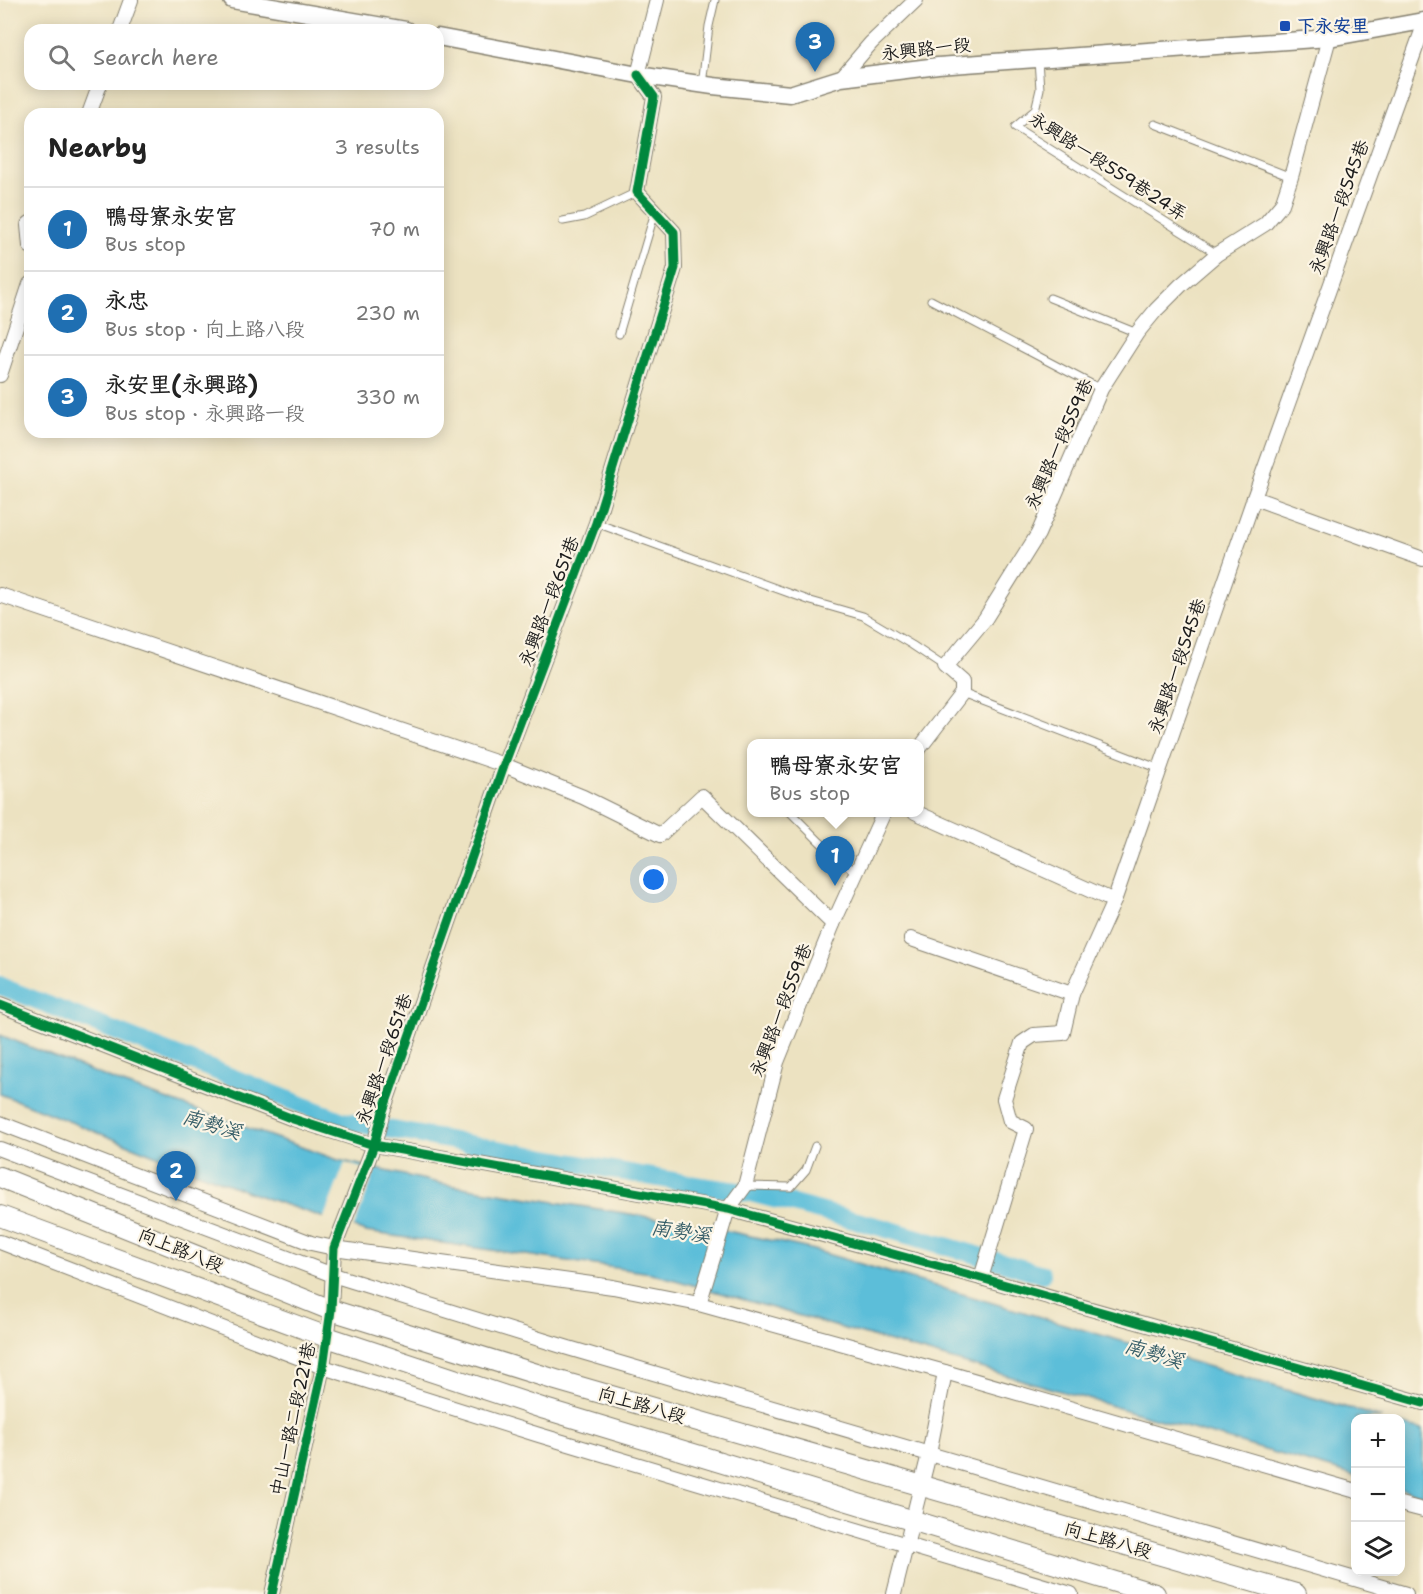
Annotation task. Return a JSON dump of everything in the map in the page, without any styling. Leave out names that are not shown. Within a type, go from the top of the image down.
[{"type":"main road","name":"向上路八段","points":[[0,1177],[331,1310],[556,1380],[1296,1594]]},
{"type":"main road","name":"向上路八段","points":[[0,1216],[327,1337],[546,1409],[1155,1594]]},
{"type":"street","points":[[122,24],[131,0]]},
{"type":"street","points":[[232,0],[371,24]]},
{"type":"street","points":[[637,192],[654,97],[639,75],[657,0]]},
{"type":"street","points":[[841,78],[871,43],[916,0]]},
{"type":"street","name":"永興路一段","points":[[444,38],[639,75],[702,85],[790,94],[841,78],[938,66],[1329,38],[1423,21]]},
{"type":"street","name":"永興路一段545巷","points":[[981,1278],[1026,1129],[1010,1121],[1004,1099],[1022,1043],[1034,1035],[1063,1033],[1072,994],[1114,901],[1254,498],[1423,28]]},
{"type":"street","name":"永興路一段559巷","points":[[945,667],[986,619],[1038,534],[1101,388],[1137,333],[1181,285],[1217,254],[1265,224],[1282,204],[1292,177],[1329,38]]},
{"type":"street","points":[[91,108],[98,90]]},
{"type":"street","name":"永興路一段651巷","points":[[333,1248],[374,1145],[383,1111],[504,765],[596,523],[675,268],[674,232],[637,192]]},
{"type":"street","points":[[0,375],[24,302]]},
{"type":"street","points":[[1254,498],[1423,559]]},
{"type":"street","points":[[0,595],[504,765],[583,797],[660,835],[702,796],[833,924]]},
{"type":"street","points":[[924,742],[962,693],[962,682],[945,667]]},
{"type":"street","name":"永興路一段559巷","points":[[701,1297],[728,1209],[745,1186],[777,1062],[855,872],[882,817]]},
{"type":"street","points":[[924,817],[1114,901]]},
{"type":"street","points":[[911,939],[1072,994]]},
{"type":"street","points":[[0,1005],[293,1119],[374,1145],[728,1209],[1423,1403]]},
{"type":"street","points":[[0,1123],[311,1243],[614,1287],[701,1297],[945,1372],[1351,1490]]},
{"type":"street","points":[[0,1149],[333,1275],[577,1351],[1406,1594]]},
{"type":"street","points":[[0,1242],[323,1367],[538,1435],[1071,1594]]},
{"type":"street","name":"中山一路二段221巷","points":[[272,1594],[323,1367],[331,1310],[333,1248]]},
{"type":"street","points":[[894,1594],[929,1454],[945,1372]]},
{"type":"street","points":[[1405,1505],[1423,1510]]},
{"type":"lane","points":[[702,85],[709,26],[715,0]]},
{"type":"lane","name":"永興路一段559巷24弄","points":[[1038,58],[1040,89],[1035,110],[1015,128],[1217,254]]},
{"type":"lane","points":[[1155,124],[1292,177]]},
{"type":"lane","points":[[563,221],[584,218],[637,192]]},
{"type":"lane","points":[[619,334],[655,212]]},
{"type":"lane","points":[[1050,298],[1137,333]]},
{"type":"lane","points":[[931,300],[1101,388]]},
{"type":"lane","points":[[596,523],[811,601],[862,616],[945,667]]},
{"type":"lane","points":[[962,693],[1160,769]]},
{"type":"lane","points":[[794,817],[855,872]]},
{"type":"lane","points":[[745,1186],[791,1187],[806,1170],[815,1146]]},
{"type":"water","name":"南勢溪","points":[[0,1035],[126,1085],[338,1160],[443,1184],[705,1226],[810,1249],[1368,1414],[1351,1414],[1351,1475],[651,1273],[366,1232],[248,1192],[0,1094]]},
{"type":"water","points":[[1405,1425],[1423,1430],[1423,1495],[1405,1490]]},
{"type":"pier","points":[[345,1163],[375,1172],[353,1230],[323,1220]]},
{"type":"waterway","points":[[0,986],[343,1121],[751,1193],[880,1227],[1042,1274]]},
{"type":"cycle path","points":[[272,1594],[323,1367],[331,1310],[334,1248],[374,1145],[383,1111],[504,765],[596,523],[675,268],[674,232],[637,192],[654,97],[638,75]]},
{"type":"cycle path","points":[[0,1005],[293,1119],[374,1145],[728,1209],[1423,1403]]},
{"type":"place","name":"下永安里","points":[[1285,26]]},
{"type":"place","name":"永安里(永興路)","points":[[815,72]]},
{"type":"place","name":"鴨母寮永安宮","points":[[835,886]]},
{"type":"place","name":"永忠","points":[[176,1201]]}]
